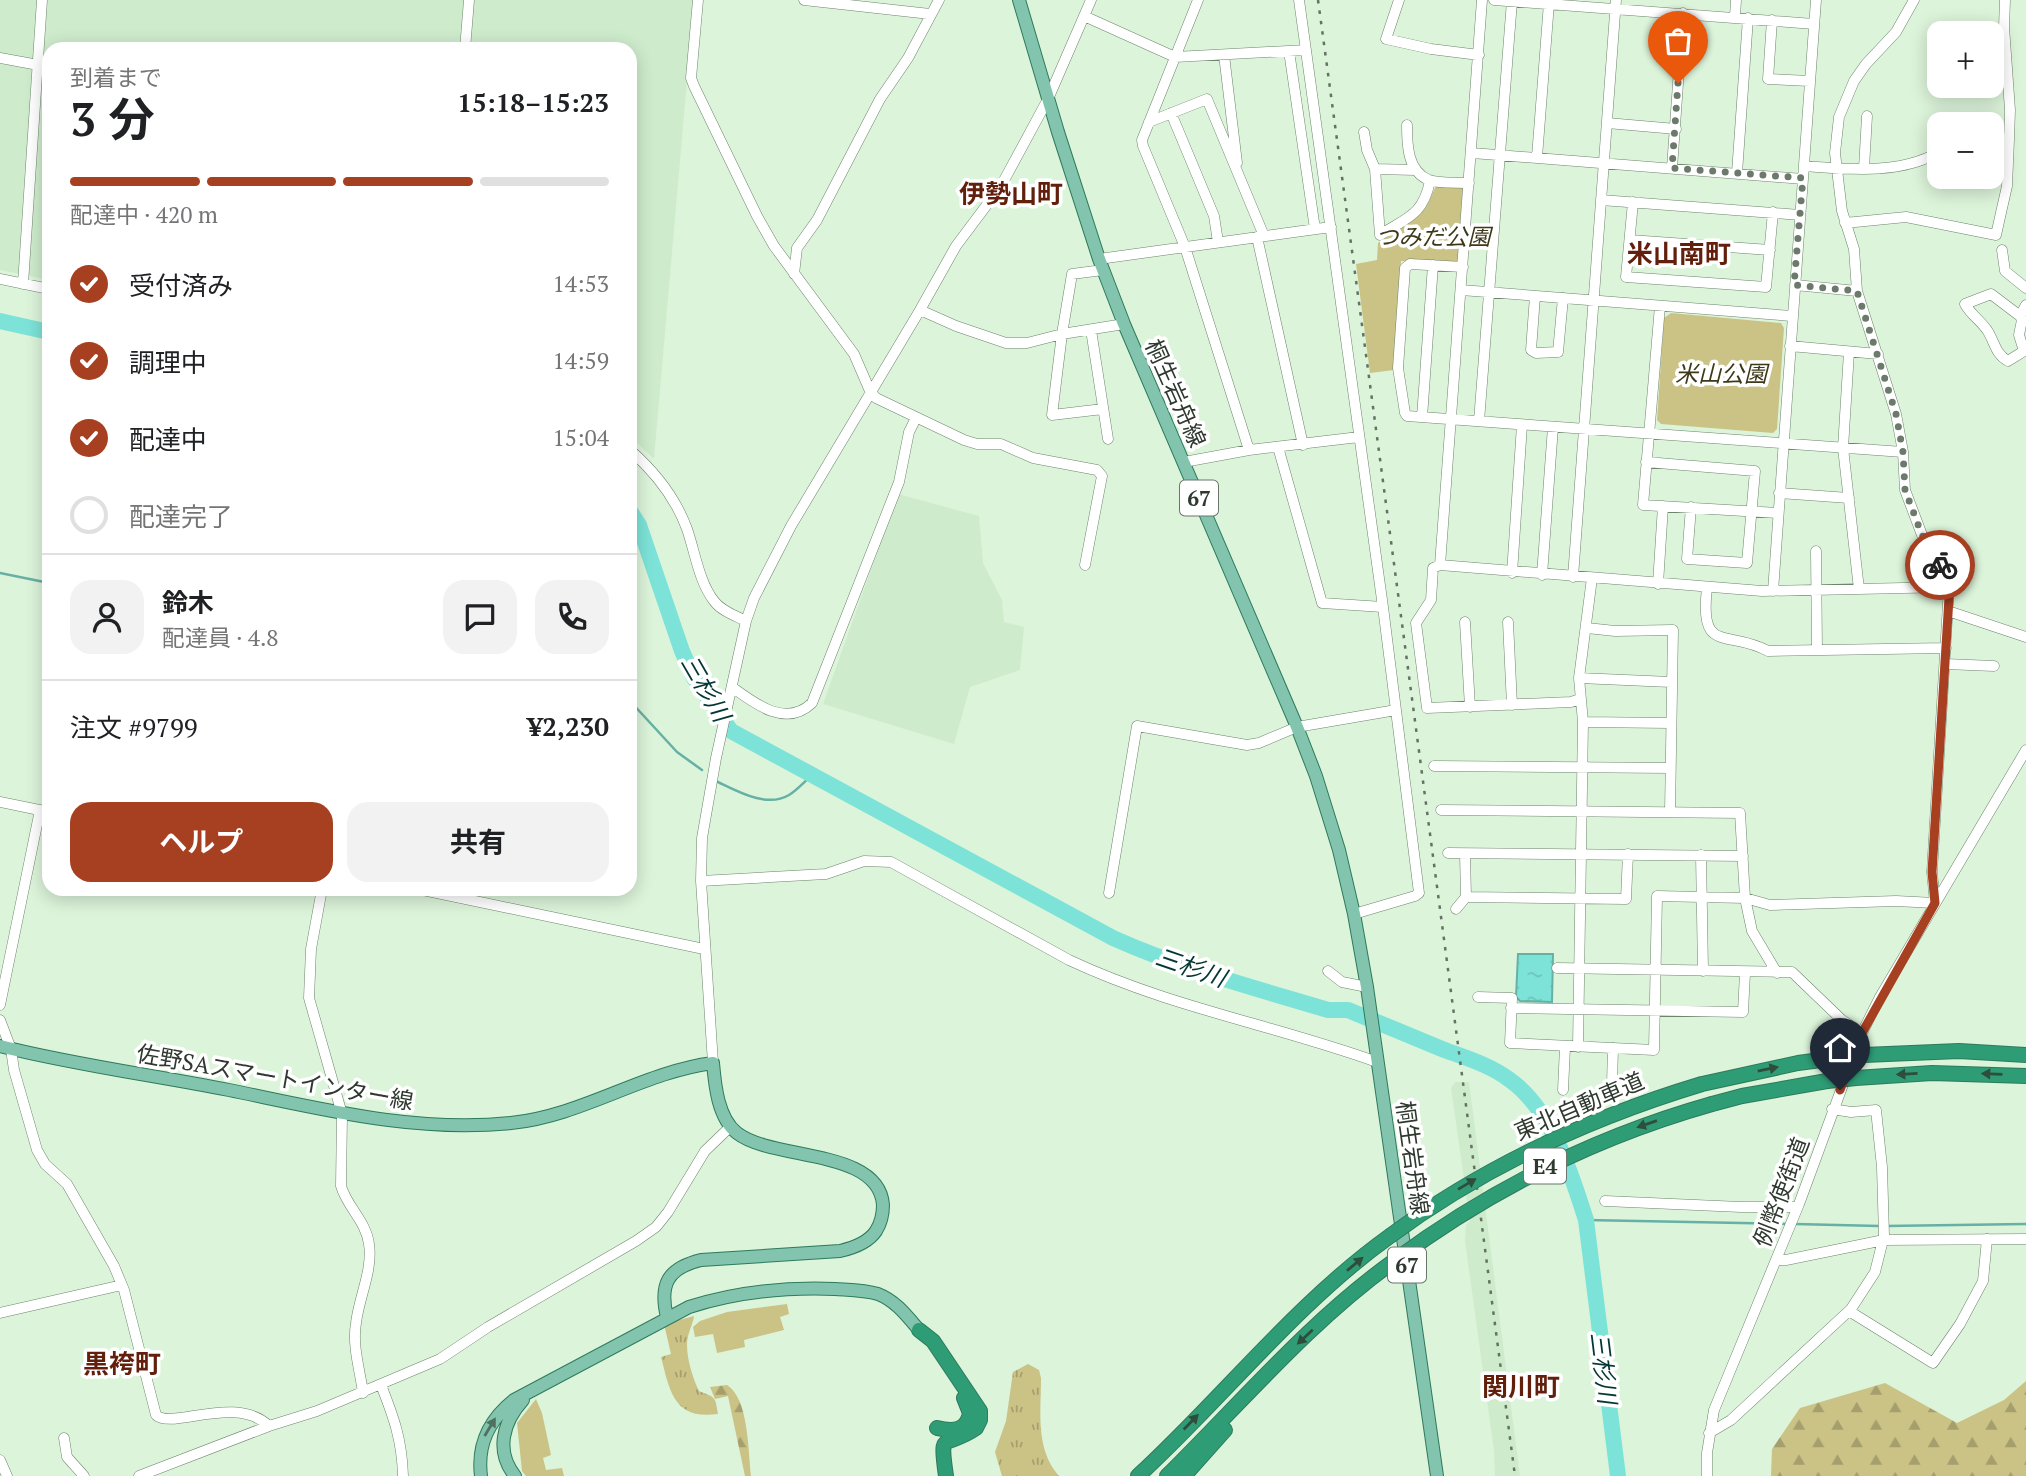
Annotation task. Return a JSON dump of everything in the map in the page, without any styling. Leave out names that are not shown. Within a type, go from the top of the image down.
[{"type":"highway","name":"東北自動車道","points":[[1138,1474],[1337,1279],[1390,1236],[1459,1189],[1537,1146],[1620,1110],[1702,1084],[1798,1063],[1864,1055],[1959,1051],[2026,1055]]},
{"type":"highway","name":"東北自動車道","points":[[1167,1476],[1280,1360],[1353,1293],[1462,1212],[1546,1166],[1627,1131],[1742,1096],[1856,1078],[1958,1073],[2026,1076]]},
{"type":"highway","points":[[919,1330],[966,1401],[970,1413],[966,1424],[957,1430],[937,1429]]},
{"type":"highway","points":[[919,1330],[933,1341],[980,1411],[976,1428],[948,1440],[943,1446],[946,1476]]},
{"type":"highway","points":[[1184,1476],[1233,1422],[1280,1360]]},
{"type":"main road","name":"桐生岩舟線","points":[[1019,0],[1101,264],[1124,324],[1297,727],[1333,830],[1354,914],[1367,992]]},
{"type":"main road","name":"67","points":[[1367,992],[1377,1059]]},
{"type":"main road","name":"佐野SAスマートインター線","points":[[5,1047],[342,1114],[417,1125],[512,1123],[565,1112],[663,1075],[713,1063]]},
{"type":"main road","name":"桐生岩舟線","points":[[1377,1059],[1437,1476]]},
{"type":"main road","points":[[667,1317],[664,1304],[666,1284],[669,1277],[682,1266],[701,1260],[840,1251],[872,1237],[882,1218],[882,1197],[873,1180],[866,1174],[842,1164],[755,1144],[730,1127],[723,1113],[713,1063]]},
{"type":"main road","points":[[481,1476],[479,1463],[484,1434],[501,1410],[514,1400],[667,1317],[719,1298],[807,1288],[878,1294],[891,1301],[919,1330]]},
{"type":"main road","points":[[515,1476],[510,1470],[504,1451],[504,1429],[511,1415],[528,1394]]},
{"type":"street","points":[[43,0],[43,42]]},
{"type":"street","points":[[466,42],[469,0]]},
{"type":"street","points":[[698,0],[691,78],[694,86],[757,216],[794,275],[854,354],[870,391],[876,398],[964,440],[977,444],[1001,444],[1033,458],[1097,470],[1102,476],[1085,565]]},
{"type":"street","points":[[804,0],[930,14]]},
{"type":"street","points":[[794,275],[797,248],[817,220],[880,99],[908,58],[939,0]]},
{"type":"street","points":[[713,1063],[701,881],[705,812],[746,621],[754,598],[778,549],[956,246],[1001,186],[1048,99],[1091,0]]},
{"type":"street","points":[[1198,0],[1142,140],[1185,247],[1249,450]]},
{"type":"street","points":[[1299,0],[1419,893],[1354,914]]},
{"type":"street","points":[[1399,0],[1386,39],[1431,49],[1479,55]]},
{"type":"street","points":[[1440,565],[1482,0]]},
{"type":"street","points":[[1494,0],[1616,4],[1683,13],[1814,24]]},
{"type":"street","points":[[1735,17],[1736,0]]},
{"type":"street","points":[[1773,591],[1816,0]]},
{"type":"street","points":[[1478,997],[1511,998],[1510,1043],[1654,1050],[1657,896],[1745,898],[1770,905],[1896,901],[1935,903],[1932,872],[1949,587],[1945,573],[1922,535],[1905,490],[1903,452],[1896,414],[1857,291],[1854,249],[1845,223],[1835,137],[1845,99],[1854,81],[1896,32],[1914,0]]},
{"type":"street","points":[[1845,223],[1906,217],[1996,235],[2007,186],[2010,110],[2004,0]]},
{"type":"street","points":[[1479,421],[1512,1]]},
{"type":"street","points":[[1537,158],[1549,3]]},
{"type":"street","points":[[1573,577],[1616,4]]},
{"type":"street","points":[[1672,168],[1683,13]]},
{"type":"street","points":[[1084,16],[1175,57],[1306,50]]},
{"type":"street","points":[[1737,173],[1748,18]]},
{"type":"street","points":[[1772,20],[1768,79],[1810,81]]},
{"type":"street","points":[[1289,51],[1315,229]]},
{"type":"street","points":[[1224,55],[1238,175]]},
{"type":"street","points":[[0,58],[42,66]]},
{"type":"street","points":[[23,284],[42,77]]},
{"type":"street","points":[[1149,122],[1207,99],[1261,237],[1303,445]]},
{"type":"street","points":[[1171,113],[1214,216],[1218,242]]},
{"type":"street","points":[[1864,168],[1867,116]]},
{"type":"street","points":[[1607,123],[1675,129]]},
{"type":"street","points":[[1407,125],[1407,148],[1416,170],[1430,181],[1469,183]]},
{"type":"street","points":[[1364,132],[1367,150],[1375,169],[1380,235],[1419,210],[1427,198],[1430,181]]},
{"type":"street","points":[[2004,139],[2009,139]]},
{"type":"street","points":[[1472,153],[1803,178]]},
{"type":"street","points":[[1804,166],[1895,167],[1927,158]]},
{"type":"street","points":[[1375,169],[1416,170]]},
{"type":"street","points":[[1601,200],[1800,215]]},
{"type":"street","points":[[1633,202],[1626,277],[1639,278],[1766,287],[1773,212]]},
{"type":"street","points":[[1103,409],[1052,415],[1072,274],[1101,264],[1185,247],[1331,227]]},
{"type":"street","points":[[1630,240],[1770,250]]},
{"type":"street","points":[[2002,250],[2005,271],[2026,288]]},
{"type":"street","points":[[1463,267],[1410,264],[1405,268],[1398,368],[1407,416],[1903,452]]},
{"type":"street","points":[[1422,417],[1433,265]]},
{"type":"street","points":[[0,279],[42,288]]},
{"type":"street","points":[[1794,285],[1857,291]]},
{"type":"street","points":[[1461,290],[1792,316]]},
{"type":"street","points":[[2020,316],[1991,295],[1965,304],[1971,316],[1986,330],[1999,356],[2008,361],[2024,351],[2019,335],[2022,320],[2020,316],[2026,304]]},
{"type":"street","points":[[1535,296],[1531,350],[1536,353],[1558,352],[1563,298]]},
{"type":"street","points":[[1660,306],[1643,505],[1778,513]]},
{"type":"street","points":[[920,310],[1006,343],[1027,344],[1062,334],[1124,324]]},
{"type":"street","points":[[1091,330],[1108,439]]},
{"type":"street","points":[[1790,346],[1878,354]]},
{"type":"street","points":[[1849,352],[1843,447],[1859,589]]},
{"type":"street","points":[[732,687],[760,707],[772,712],[794,713],[812,703],[899,482],[909,432],[916,418]]},
{"type":"street","points":[[1512,573],[1522,425]]},
{"type":"street","points":[[1542,575],[1553,427]]},
{"type":"street","points":[[1184,462],[1249,450],[1359,437]]},
{"type":"street","points":[[1278,447],[1322,603],[1382,607]]},
{"type":"street","points":[[637,456],[648,466],[668,494],[686,526],[714,602],[746,621]]},
{"type":"street","points":[[1646,462],[1755,471],[1747,563],[1688,559],[1690,508]]},
{"type":"street","points":[[1779,493],[1849,498]]},
{"type":"street","points":[[1658,584],[1663,506]]},
{"type":"street","points":[[1816,551],[1817,650]]},
{"type":"street","points":[[1580,699],[1571,702],[1427,708],[1416,623],[1431,600],[1433,568],[1440,565],[1512,573],[1773,591],[1949,587]]},
{"type":"street","points":[[1578,1047],[1583,722],[1579,678],[1592,578]]},
{"type":"street","points":[[1707,588],[1704,608],[1710,628],[1718,638],[1750,642],[1768,651],[1946,648]]},
{"type":"street","points":[[1948,611],[2026,637]]},
{"type":"street","points":[[1465,622],[1470,707]]},
{"type":"street","points":[[1508,622],[1512,705]]},
{"type":"street","points":[[1587,628],[1672,630],[1670,812]]},
{"type":"street","points":[[1945,664],[1994,666]]},
{"type":"street","points":[[1579,678],[1671,682]]},
{"type":"street","points":[[1109,893],[1137,726],[1247,745],[1259,743],[1297,727],[1396,710]]},
{"type":"street","points":[[1583,722],[1670,723]]},
{"type":"street","name":"例幣使街道","points":[[1707,1476],[1709,1433],[1714,1410],[1776,1260],[1862,1033],[2026,750]]},
{"type":"street","points":[[1434,766],[1670,768]]},
{"type":"street","points":[[0,802],[42,810]]},
{"type":"street","points":[[1441,810],[1740,813],[1745,898],[1752,932],[1777,973]]},
{"type":"street","points":[[0,1005],[42,824]]},
{"type":"street","points":[[1448,853],[1743,856]]},
{"type":"street","points":[[1456,909],[1466,897],[1465,853]]},
{"type":"street","points":[[1466,897],[1626,899],[1628,854]]},
{"type":"street","points":[[1701,855],[1703,971]]},
{"type":"street","points":[[701,881],[826,874],[864,861],[891,862],[1100,975],[1158,997],[1377,1059]]},
{"type":"street","points":[[321,896],[311,949],[309,998],[342,1114],[341,1186],[365,1227],[370,1250],[355,1325],[363,1392]]},
{"type":"street","points":[[451,896],[704,949]]},
{"type":"street","points":[[1557,968],[1791,972],[1842,1020],[1862,1033]]},
{"type":"street","points":[[1328,971],[1342,982],[1367,992]]},
{"type":"street","points":[[1511,1009],[1744,1012],[1745,973]]},
{"type":"street","points":[[0,1020],[5,1047],[37,1150],[45,1164],[67,1184],[122,1285],[156,1415],[167,1421],[213,1412],[229,1412],[249,1416],[269,1426]]},
{"type":"street","points":[[1563,1090],[1564,1047]]},
{"type":"street","points":[[1612,1084],[1613,1048]]},
{"type":"street","points":[[1709,1433],[1731,1420],[1849,1311],[1875,1272],[1884,1238],[1876,1110],[1851,1112],[1832,1109]]},
{"type":"street","points":[[139,1476],[363,1392],[440,1359],[488,1327],[656,1227],[705,1151],[730,1127]]},
{"type":"street","points":[[1605,1200],[1796,1209]]},
{"type":"street","points":[[1776,1260],[1884,1238],[2026,1238]]},
{"type":"street","points":[[1849,1311],[1933,1363],[1960,1324],[1983,1281],[1987,1239]]},
{"type":"street","points":[[0,1313],[122,1285]]},
{"type":"street","points":[[381,1385],[398,1428],[402,1445],[403,1476]]},
{"type":"street","points":[[64,1438],[67,1457],[84,1476]]},
{"type":"street","points":[[0,1460],[7,1476]]},
{"type":"shaded area","points":[[0,0],[694,0],[654,459],[637,443],[637,42],[42,42],[42,279],[0,270]]},
{"type":"shaded area","points":[[898,494],[979,516],[983,563],[1002,600],[1004,622],[1024,627],[1020,670],[970,687],[954,744],[823,704]]},
{"type":"shaded area","points":[[1455,1082],[1469,1082],[1520,1476],[1495,1476],[1494,1451],[1465,1241],[1466,1225],[1470,1221],[1451,1088]]},
{"type":"green space","name":"つみだ公園","points":[[1437,184],[1464,185],[1459,262],[1401,261],[1394,370],[1370,373],[1356,264],[1377,260],[1378,243],[1423,211]]},
{"type":"green space","name":"米山公園","points":[[1671,313],[1781,323],[1784,328],[1777,429],[1773,433],[1661,424],[1657,420],[1664,318]]},
{"type":"green space","points":[[787,1304],[789,1314],[780,1317],[784,1330],[744,1340],[745,1347],[717,1353],[713,1334],[695,1337],[693,1327],[700,1321],[727,1312]]},
{"type":"green space","points":[[694,1316],[687,1339],[689,1362],[699,1391],[714,1398],[718,1414],[692,1413],[676,1401],[661,1357],[671,1354],[664,1324]]},
{"type":"green space","points":[[1028,1364],[1039,1370],[1043,1442],[1051,1465],[1059,1476],[1002,1476],[995,1452],[1006,1421],[1013,1372]]},
{"type":"green space","points":[[2026,1381],[2026,1476],[1771,1476],[1772,1449],[1800,1408],[1885,1383],[1957,1423],[2004,1400]]},
{"type":"green space","points":[[727,1385],[740,1402],[743,1413],[751,1476],[745,1476],[728,1396],[715,1399],[710,1387]]},
{"type":"green space","points":[[536,1399],[542,1413],[551,1455],[543,1458],[546,1470],[562,1468],[564,1476],[526,1476],[522,1471],[517,1423]]},
{"type":"water","points":[[1518,954],[1553,954],[1552,1002],[1520,1001],[1516,997]]},
{"type":"waterway","name":"三杉川","points":[[0,321],[42,330]]},
{"type":"waterway","name":"三杉川","points":[[637,522],[694,678],[731,731],[1113,938],[1192,969],[1246,986],[1328,1010],[1348,1010],[1486,1066],[1510,1080],[1525,1093],[1549,1125],[1574,1183],[1586,1220],[1618,1476]]},
{"type":"waterway","points":[[0,573],[42,582]]},
{"type":"waterway","points":[[637,709],[677,752],[702,770]]},
{"type":"waterway","points":[[718,782],[753,797],[772,800],[789,795],[811,776]]},
{"type":"waterway","points":[[1586,1220],[1788,1224]]},
{"type":"waterway","points":[[1795,1224],[1879,1226]]},
{"type":"waterway","points":[[1886,1226],[2026,1224]]},
{"type":"railway","points":[[1318,0],[1515,1476]]},
{"type":"way so far","points":[[1678,83],[1672,168],[1803,178],[1794,285],[1857,291],[1896,414],[1903,452],[1905,490],[1922,535],[1940,565]]},
{"type":"district","name":"伊勢山町","points":[[1011,193]]},
{"type":"district","name":"米山南町","points":[[1679,253]]},
{"type":"district","name":"黒袴町","points":[[122,1363]]},
{"type":"district","name":"関川町","points":[[1521,1386]]},
{"type":"route","points":[[1840,1090],[1862,1033],[1880,997],[1935,903],[1932,872],[1949,598],[1947,579],[1940,565]]}]
